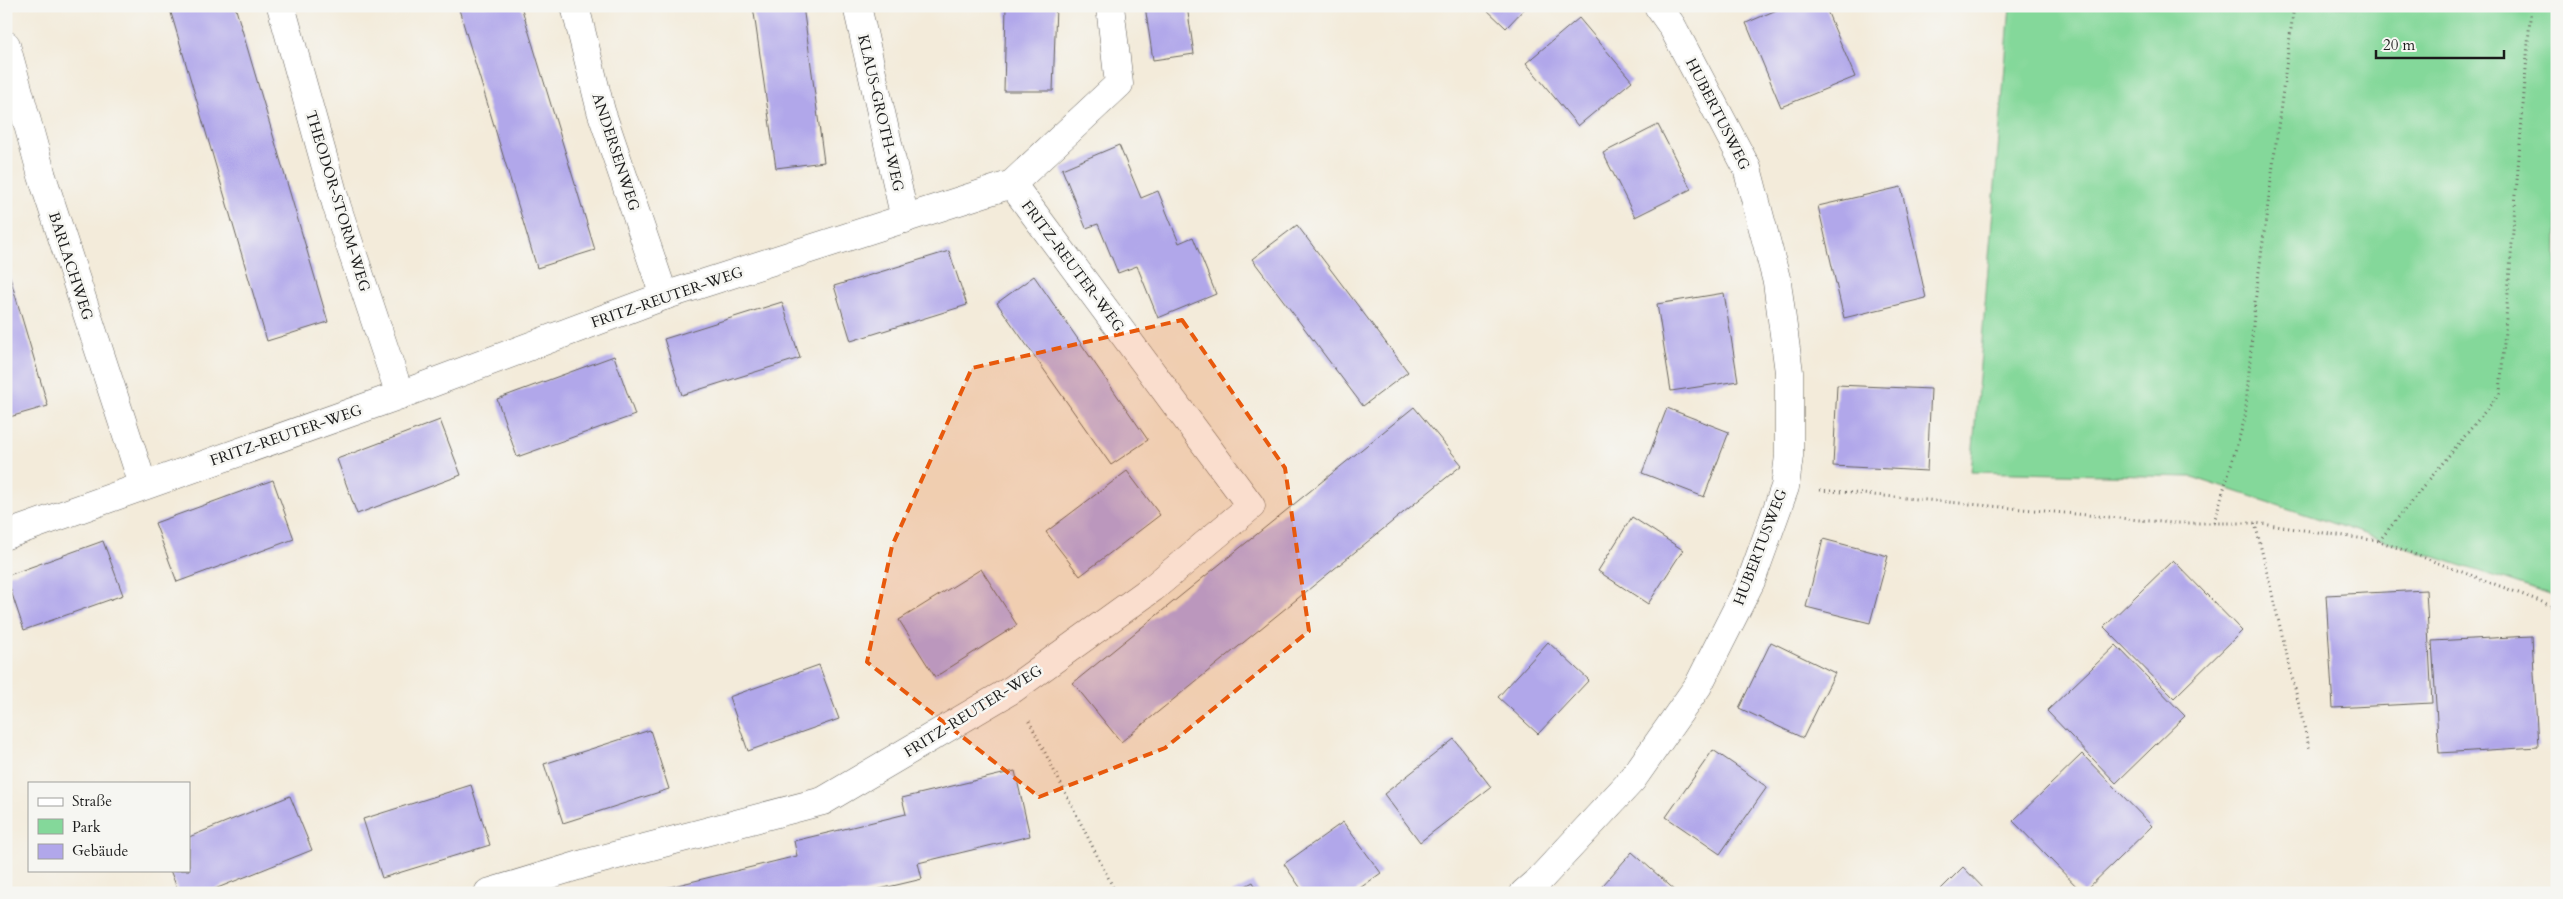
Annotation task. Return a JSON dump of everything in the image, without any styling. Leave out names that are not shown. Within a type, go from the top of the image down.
[{"type":"street","name":"THEODOR-STORM-WEG","points":[[281,6],[337,207],[400,395]]},
{"type":"street","name":"ANDERSENWEG","points":[[575,6],[601,112],[664,296]]},
{"type":"street","name":"KLAUS-GROTH-WEG","points":[[856,6],[905,219]]},
{"type":"street","points":[[1012,184],[1119,84],[1110,6]]},
{"type":"street","name":"HUBERTUSWEG","points":[[1524,893],[1540,879],[1632,780],[1698,686],[1751,581],[1785,487],[1789,456],[1789,372],[1777,282],[1747,168],[1672,26],[1658,6]]},
{"type":"street","name":"BARLACHWEG","points":[[6,44],[42,176],[143,485]]},
{"type":"street","name":"FRITZ-REUTER-WEG","points":[[6,535],[400,395],[664,296],[1012,184],[1251,506],[1152,588],[1013,689],[824,801],[587,863],[488,893]]},
{"type":"path","points":[[2214,522],[2245,418],[2256,292],[2294,6]]},
{"type":"path","points":[[2379,541],[2500,394],[2531,6]]},
{"type":"path","points":[[1785,487],[1951,501],[2172,524],[2255,523],[2379,541],[2540,600],[2557,609]]},
{"type":"path","points":[[2255,523],[2310,751]]},
{"type":"path","points":[[1013,689],[1116,893]]},
{"type":"highlighted area","points":[[1182,320],[1285,468],[1309,631],[1165,748],[1039,797],[867,662],[892,546],[972,368]]},
{"type":"green space","points":[[2010,6],[2557,6],[2557,597],[2192,477],[1971,472]]},
{"type":"building","points":[[169,6],[235,6],[328,322],[267,341]]},
{"type":"building","points":[[458,6],[521,6],[595,250],[537,268]]},
{"type":"building","points":[[753,6],[803,6],[824,162],[776,168]]},
{"type":"building","points":[[1006,6],[1056,6],[1053,91],[1004,91]]},
{"type":"building","points":[[1145,6],[1187,6],[1194,54],[1153,60]]},
{"type":"building","points":[[1483,6],[1527,6],[1506,28]]},
{"type":"building","points":[[1786,6],[1825,6],[1855,77],[1781,107],[1746,23]]},
{"type":"building","points":[[1579,18],[1632,81],[1578,126],[1526,63]]},
{"type":"building","points":[[1658,125],[1691,189],[1635,217],[1603,153]]},
{"type":"building","points":[[1119,145],[1141,198],[1158,191],[1179,243],[1193,237],[1216,294],[1158,318],[1137,266],[1118,273],[1098,224],[1086,228],[1062,169]]},
{"type":"building","points":[[1901,187],[1926,298],[1844,318],[1818,206]]},
{"type":"building","points":[[1297,225],[1408,372],[1363,406],[1252,259]]},
{"type":"building","points":[[949,251],[967,305],[851,341],[834,286]]},
{"type":"building","points":[[6,264],[48,406],[6,418]]},
{"type":"building","points":[[1034,276],[1148,440],[1111,465],[997,303]]},
{"type":"building","points":[[1724,293],[1738,381],[1671,391],[1657,304]]},
{"type":"building","points":[[782,302],[800,358],[682,395],[664,339]]},
{"type":"building","points":[[614,356],[635,415],[517,457],[497,399]]},
{"type":"building","points":[[1837,385],[1931,389],[1927,471],[1833,466]]},
{"type":"building","points":[[1414,407],[1462,465],[1121,742],[1073,683]]},
{"type":"building","points":[[1667,408],[1729,432],[1704,497],[1642,473]]},
{"type":"building","points":[[440,420],[461,475],[357,514],[337,459]]},
{"type":"building","points":[[1127,471],[1160,515],[1080,576],[1046,532]]},
{"type":"building","points":[[273,480],[294,539],[177,582],[155,523]]},
{"type":"building","points":[[1632,517],[1683,550],[1648,604],[1598,571]]},
{"type":"building","points":[[1823,539],[1888,556],[1870,623],[1806,607]]},
{"type":"building","points":[[103,541],[123,595],[24,630],[6,576]]},
{"type":"building","points":[[2173,560],[2242,631],[2174,698],[2104,627]]},
{"type":"building","points":[[981,569],[1017,625],[935,677],[899,620]]},
{"type":"building","points":[[2426,590],[2432,703],[2333,708],[2326,595]]},
{"type":"building","points":[[2532,636],[2538,747],[2439,753],[2432,641]]},
{"type":"building","points":[[1548,642],[1589,680],[1538,734],[1498,697]]},
{"type":"building","points":[[1771,642],[1835,673],[1803,738],[1739,708]]},
{"type":"building","points":[[2116,645],[2185,716],[2116,783],[2047,711]]},
{"type":"building","points":[[819,665],[839,719],[748,751],[729,697]]},
{"type":"building","points":[[650,730],[669,789],[563,823],[544,764]]},
{"type":"building","points":[[1454,739],[1491,787],[1420,842],[1384,794]]},
{"type":"building","points":[[1713,750],[1767,787],[1720,854],[1666,817]]},
{"type":"building","points":[[2082,754],[2152,826],[2083,893],[2013,821]]},
{"type":"building","points":[[1015,771],[1030,836],[918,863],[922,879],[863,893],[645,893],[797,856],[794,841],[906,814],[902,798]]},
{"type":"building","points":[[471,785],[490,845],[382,878],[363,819]]},
{"type":"building","points":[[290,796],[312,850],[205,893],[179,893],[171,872],[190,872],[190,837]]},
{"type":"building","points":[[1343,822],[1381,873],[1353,893],[1304,893],[1284,864]]},
{"type":"building","points":[[1632,852],[1678,893],[1596,893]]},
{"type":"building","points":[[1963,867],[1988,893],[1937,893]]},
{"type":"building","points":[[1253,882],[1259,893],[1232,893]]}]
